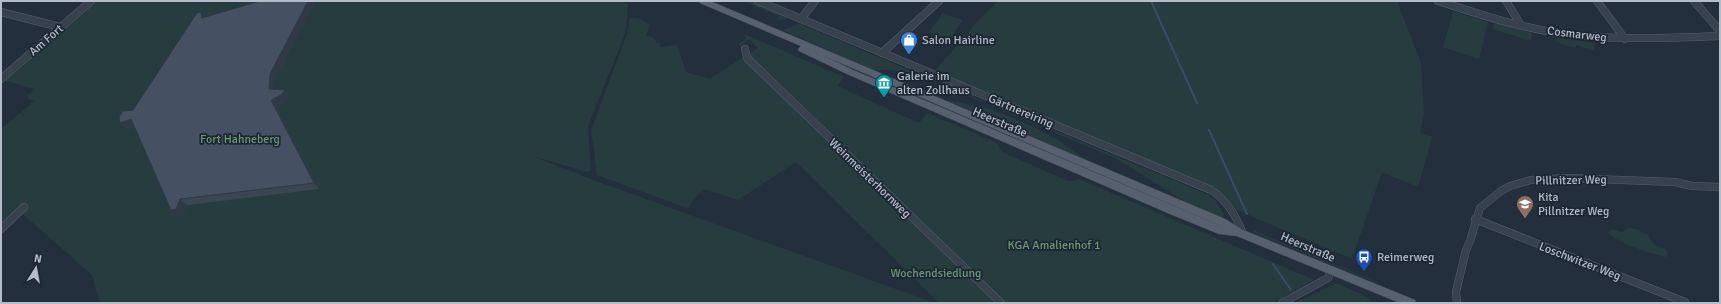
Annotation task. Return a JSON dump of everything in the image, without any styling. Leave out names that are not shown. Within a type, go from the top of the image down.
[{"type":"main road","name":"Heerstraße","points":[[703,1],[754,23],[819,58],[893,91],[1218,230],[1242,233],[1411,303]]},
{"type":"street","name":"Am Fort","points":[[1,80],[90,1]]},
{"type":"street","name":"Gärtnereiring","points":[[758,1],[1211,190],[1226,202],[1237,220],[1242,233]]},
{"type":"street","points":[[801,19],[815,1]]},
{"type":"street","points":[[882,53],[939,1]]},
{"type":"street","name":"Cosmarweg","points":[[1438,1],[1519,25],[1568,34],[1626,39],[1720,36]]},
{"type":"street","points":[[1506,1],[1519,22],[1519,25]]},
{"type":"street","points":[[1597,1],[1626,39]]},
{"type":"street","points":[[1694,1],[1720,31]]},
{"type":"street","points":[[1,12],[60,27]]},
{"type":"street","name":"Weinmeisterhornweg","points":[[745,49],[747,58],[1001,303]]},
{"type":"street","name":"Pillnitzer Weg","points":[[1457,303],[1458,299],[1456,292],[1462,265],[1480,208],[1494,196],[1510,186],[1531,180],[1568,178],[1671,181],[1692,186],[1720,187]]},
{"type":"street","points":[[1,229],[24,207]]},
{"type":"street","name":"Loschwitzer Weg","points":[[1476,219],[1685,302]]},
{"type":"street","points":[[1282,303],[1328,278],[1331,271]]},
{"type":"green space","name":"Fort Hahneberg","points":[[93,1],[623,1],[623,3],[628,4],[625,34],[588,126],[591,170],[587,172],[532,156],[596,181],[935,303],[100,303],[92,275],[18,210],[1,226],[1,129],[34,101],[28,99],[28,95],[34,89],[4,80]]},
{"type":"green space","points":[[743,1],[753,1],[790,18],[777,20],[780,17]]},
{"type":"green space","points":[[998,1],[1397,1],[1421,63],[1424,115],[1420,132],[1432,137],[1418,187],[1382,172],[1352,259],[1237,210],[1228,198],[1213,188],[934,72],[977,22]]},
{"type":"green space","points":[[1453,11],[1488,22],[1479,59],[1443,47]]},
{"type":"green space","points":[[943,13],[963,20],[949,40],[929,32]]},
{"type":"green space","name":"Wochendsiedlung","points":[[630,18],[638,18],[650,25],[646,36],[654,38],[657,43],[660,43],[660,47],[677,45],[686,72],[710,79],[742,58],[995,303],[939,303],[796,162],[738,200],[703,189],[687,208],[597,175],[591,130],[627,34]]},
{"type":"green space","points":[[1494,23],[1532,33],[1531,41],[1493,29]]},
{"type":"green space","points":[[800,24],[940,83],[901,72],[873,70],[783,30]]},
{"type":"green space","name":"KGA Amalienhof 1","points":[[744,34],[844,77],[837,86],[919,123],[927,113],[997,143],[1002,152],[1068,181],[1079,179],[1314,280],[1273,303],[1007,303],[751,57],[751,53],[758,48],[749,40],[740,46],[738,44],[746,39]]},
{"type":"green space","points":[[1556,38],[1595,43],[1594,51],[1576,45],[1576,48],[1555,42]]},
{"type":"green space","points":[[885,74],[944,99],[943,99]]},
{"type":"green space","points":[[947,86],[983,101],[982,102]]},
{"type":"green space","points":[[944,99],[991,109],[1034,127],[1056,139],[1084,158],[1154,189]]},
{"type":"green space","points":[[993,105],[1209,195],[1215,200],[1224,214],[1222,219],[1188,203],[1115,158],[992,106]]},
{"type":"green space","points":[[1628,228],[1636,229],[1648,235],[1654,244],[1666,250],[1668,254],[1666,257],[1643,251],[1620,241],[1608,233],[1612,229],[1622,232]]},
{"type":"green space","points":[[1253,230],[1379,283],[1253,232]]},
{"type":"green space","points":[[1337,283],[1369,298],[1374,303],[1295,303]]},
{"type":"building","name":"Fort Hahneberg","points":[[260,1],[308,1],[270,74],[269,89],[285,90],[281,95],[271,100],[314,183],[180,199],[176,209],[171,210],[131,119],[120,123],[119,117],[123,111],[133,110],[197,13],[201,12],[202,18]]},
{"type":"waterway","points":[[1151,1],[1197,103]]},
{"type":"waterway","points":[[1209,130],[1247,214]]},
{"type":"waterway","points":[[1273,264],[1291,290]]},
{"type":"place","name":"Salon Hairline","points":[[909,55]]},
{"type":"place","name":"Galerie im alten Zollhaus","points":[[884,98]]},
{"type":"place","name":"Kita Pillnitzer Weg","points":[[1525,219]]},
{"type":"place","name":"Reimerweg","points":[[1364,272]]}]
